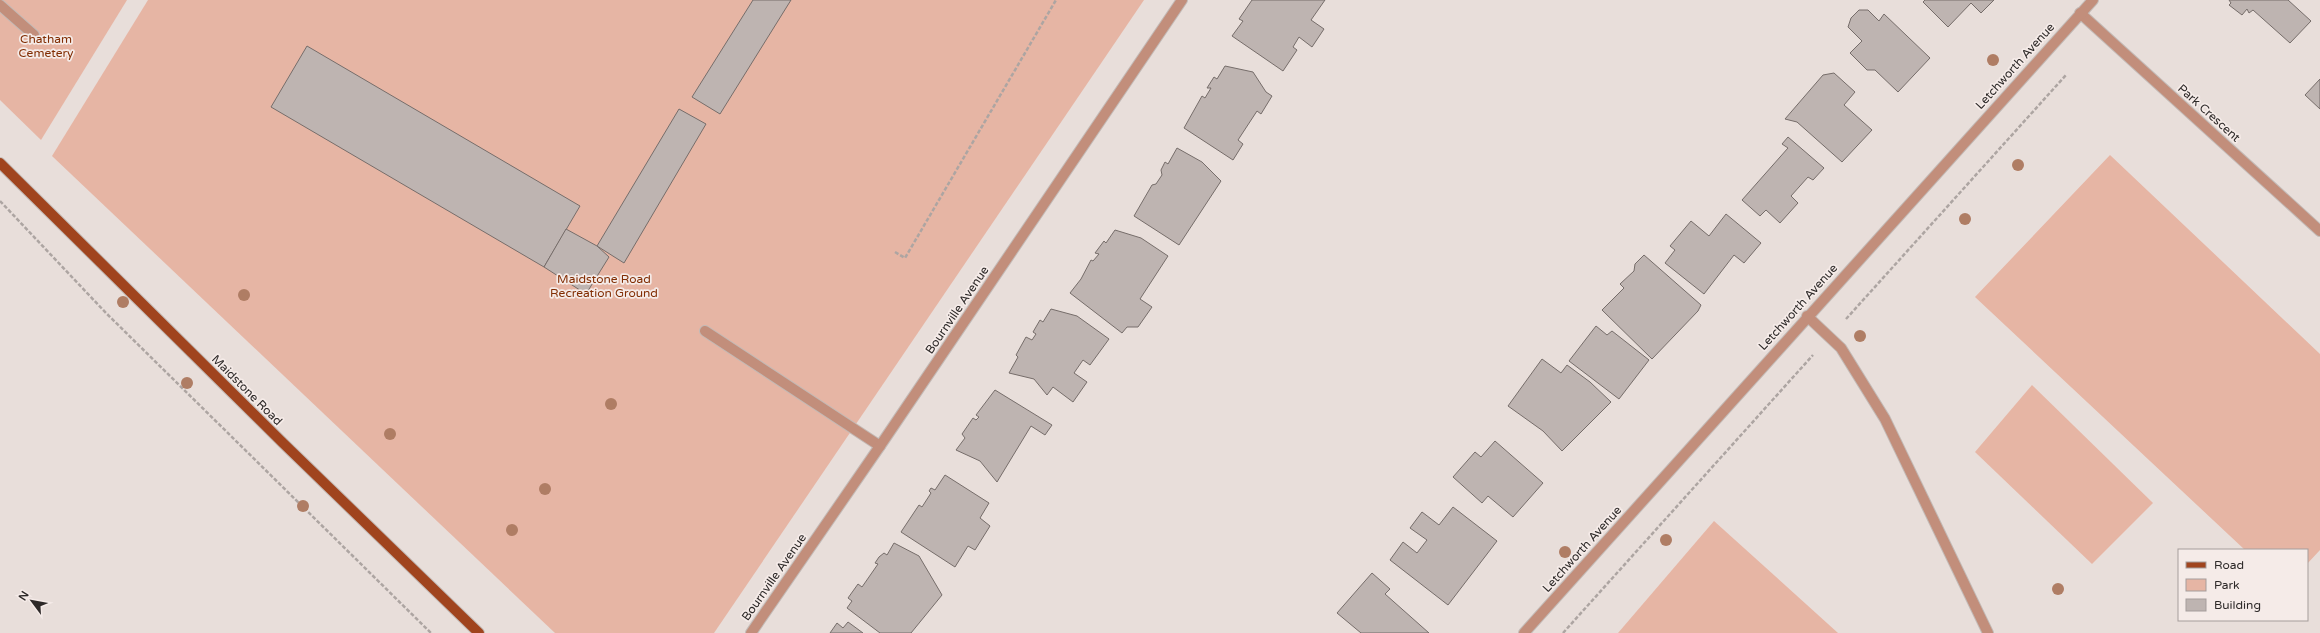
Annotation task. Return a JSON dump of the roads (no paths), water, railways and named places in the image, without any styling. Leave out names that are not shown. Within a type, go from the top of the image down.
[{"type":"main road","name":"Maidstone Road","points":[[0,163],[283,444],[478,633]]},
{"type":"street","name":"Bournville Avenue","points":[[751,633],[880,446],[1182,0]]},
{"type":"street","name":"Letchworth Avenue","points":[[1524,633],[1807,316],[2093,0]]},
{"type":"street","points":[[0,5],[34,34]]},
{"type":"street","name":"Park Crescent","points":[[2080,13],[2320,232]]},
{"type":"street","points":[[1807,316],[1841,348],[1885,419],[1988,633]]},
{"type":"street","points":[[705,331],[880,446]]},
{"type":"park label","name":"Chatham Cemetery","points":[[46,46]]},
{"type":"park label","name":"Maidstone Road Recreation Ground","points":[[604,286]]}]
